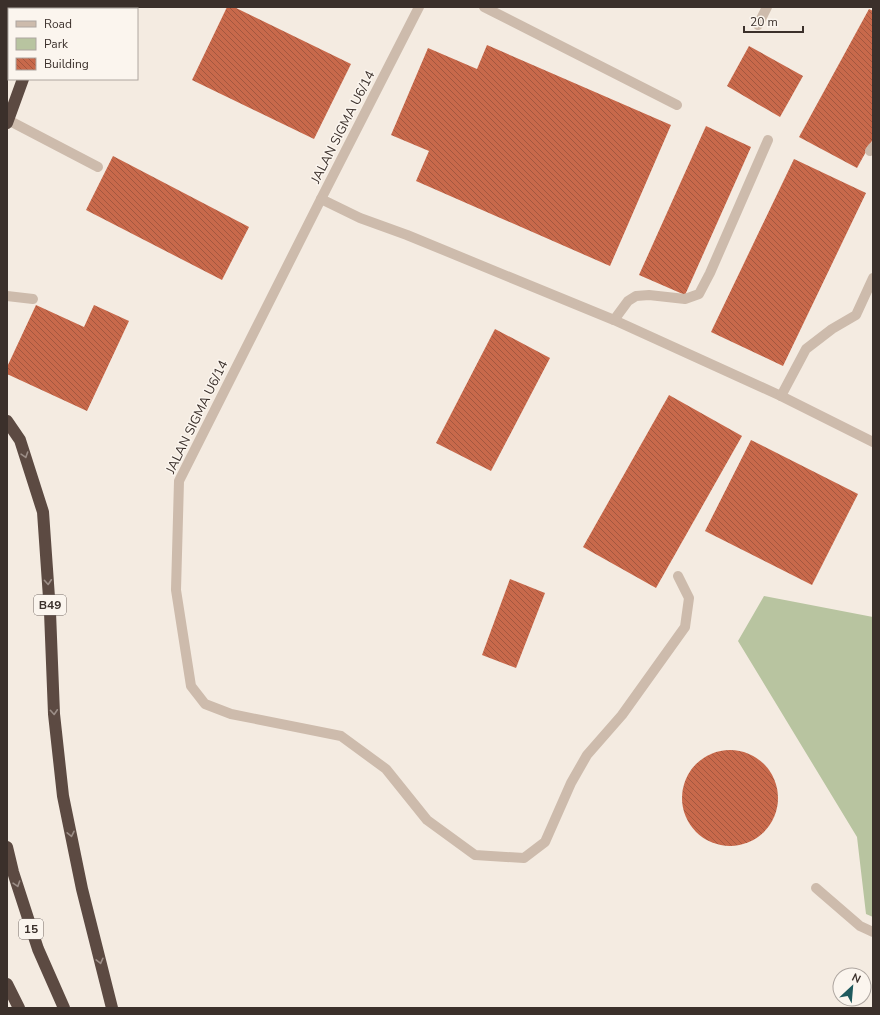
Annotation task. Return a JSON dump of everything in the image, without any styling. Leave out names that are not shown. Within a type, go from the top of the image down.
[{"type":"highway","points":[[8,122],[23,80]]},
{"type":"highway","name":"B49","points":[[7,421],[20,440],[43,512],[50,612],[54,714],[63,796],[82,889],[112,1008]]},
{"type":"highway","name":"15","points":[[7,847],[13,872],[38,949],[64,1008]]},
{"type":"highway","points":[[7,984],[19,1008]]},
{"type":"street","name":"JALAN SIGMA U6/14","points":[[419,7],[179,481],[176,590],[190,686],[205,704],[231,714],[341,736],[386,768],[427,820],[475,855],[524,858],[545,842],[571,783],[587,755],[622,715],[685,627],[689,598],[678,576]]},
{"type":"street","points":[[484,7],[677,105]]},
{"type":"street","points":[[758,25],[767,7]]},
{"type":"street","points":[[8,122],[98,167]]},
{"type":"street","points":[[614,320],[628,301],[636,296],[649,295],[685,300],[699,294],[710,273],[768,140]]},
{"type":"street","points":[[321,199],[360,218],[407,235],[614,320],[781,396],[873,442]]},
{"type":"street","points":[[781,396],[806,349],[832,329],[856,315],[873,278]]},
{"type":"street","points":[[7,296],[33,299]]},
{"type":"street","points":[[816,888],[860,926],[873,932]]},
{"type":"green space","points":[[764,596],[873,617],[873,917],[866,914],[857,837],[738,641]]},
{"type":"building","points":[[227,7],[234,7],[351,64],[314,139],[192,80]]},
{"type":"building","points":[[869,9],[873,11],[873,139],[857,168],[799,137]]},
{"type":"building","points":[[487,45],[671,125],[610,266],[416,181],[429,151],[391,135],[428,48],[477,69]]},
{"type":"building","points":[[749,46],[803,76],[780,117],[727,86]]},
{"type":"building","points":[[706,126],[751,147],[685,295],[639,275]]},
{"type":"building","points":[[113,156],[249,227],[222,280],[86,210]]},
{"type":"building","points":[[794,159],[866,193],[783,366],[711,332]]},
{"type":"building","points":[[36,305],[84,327],[94,305],[129,321],[87,411],[7,374],[7,367]]},
{"type":"building","points":[[495,329],[550,358],[491,471],[436,443]]},
{"type":"building","points":[[669,395],[742,436],[656,588],[583,547]]},
{"type":"building","points":[[751,440],[858,494],[812,585],[705,531]]},
{"type":"building","points":[[510,579],[545,593],[516,668],[482,655]]},
{"type":"building","points":[[730,750],[748,753],[764,764],[775,780],[778,798],[775,816],[764,832],[748,843],[730,846],[712,843],[696,832],[685,816],[682,798],[685,780],[696,764],[712,753]]}]
